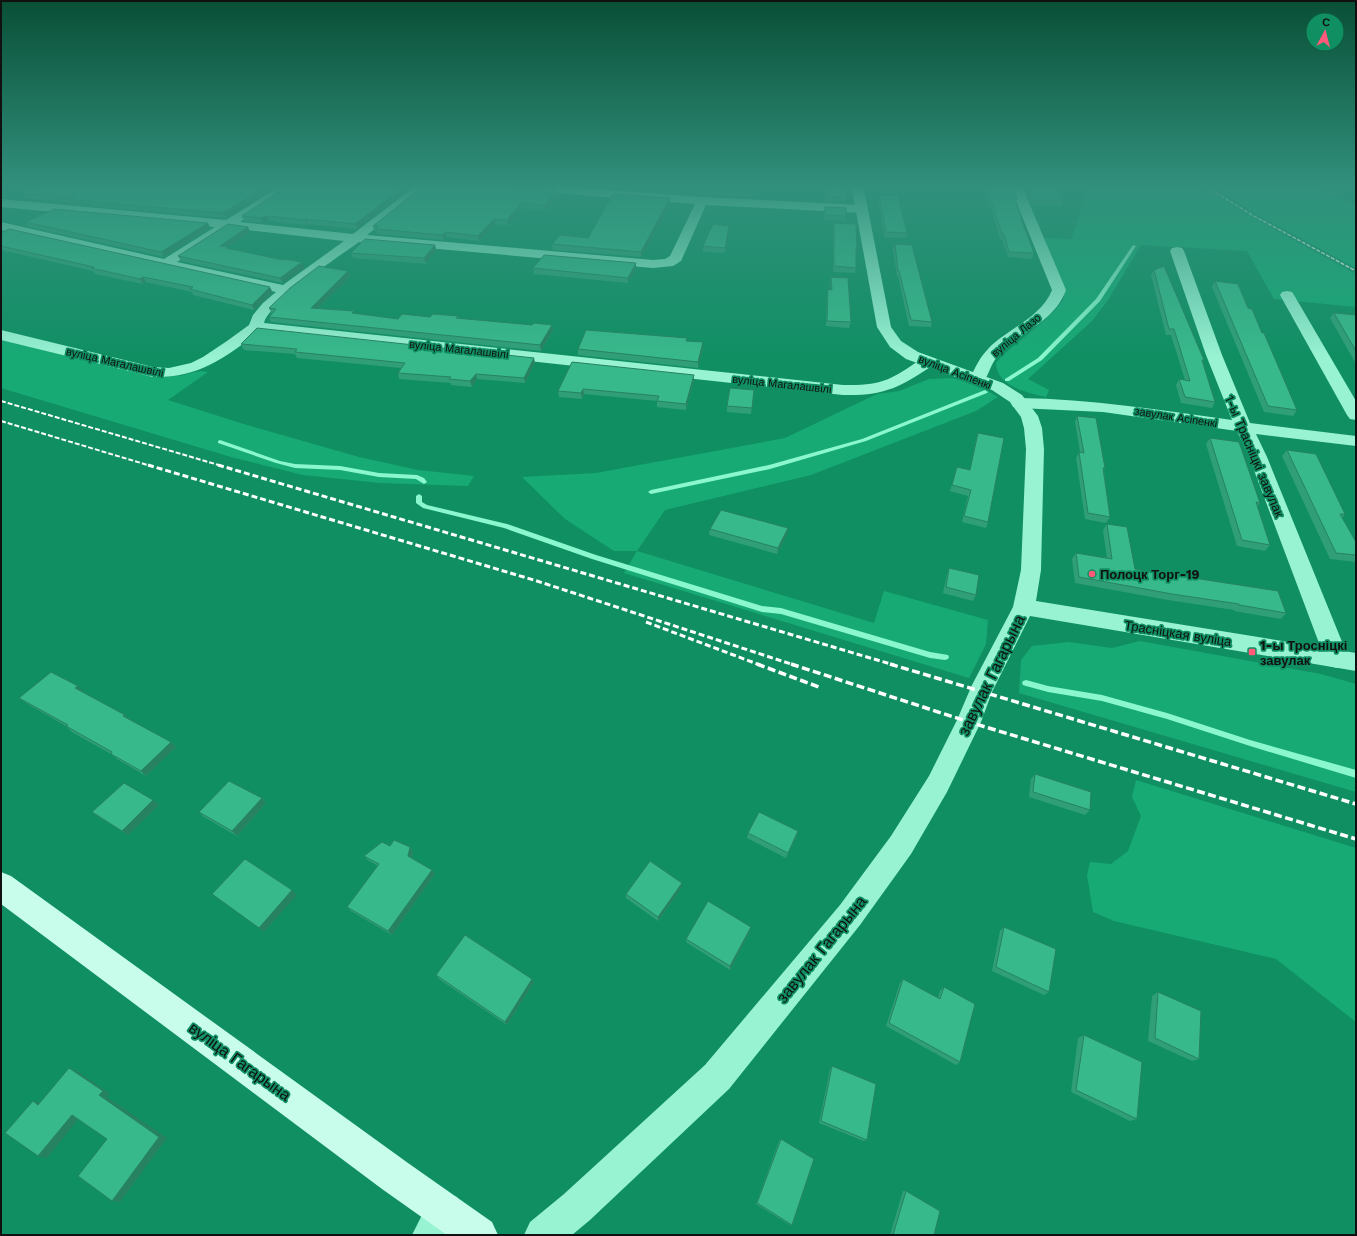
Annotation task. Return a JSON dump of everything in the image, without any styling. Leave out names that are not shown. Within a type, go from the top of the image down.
[{"type":"main road","name":"вуліца Гагарына","points":[[1,886],[395,1176],[438,1222],[479,1235]]},
{"type":"street","points":[[71,242],[286,290]]},
{"type":"street","points":[[166,263],[200,242]]},
{"type":"street","points":[[256,327],[258,318],[268,306],[286,290],[351,242]]},
{"type":"street","points":[[399,242],[646,263],[668,263],[676,258],[683,242]]},
{"type":"street","name":"вуліца Асіпенкі","points":[[868,242],[884,327],[888,336],[895,344],[908,354],[927,362],[978,378],[1007,393],[1020,403],[1029,416],[1035,449],[1031,570],[1024,607]]},
{"type":"street","name":"вуліца Лазо","points":[[978,378],[992,352],[1037,319],[1057,298],[1058,290],[1038,242]]},
{"type":"street","name":"1-ы Трасніцкі завулак","points":[[1177,251],[1242,427],[1258,457],[1347,661]]},
{"type":"street","points":[[1287,295],[1356,415]]},
{"type":"street","name":"вуліца Магалашвілі","points":[[1,335],[167,374],[180,373],[205,363],[256,327],[843,390],[865,391],[882,388],[896,383],[927,362]]},
{"type":"street","name":"завулак Асіпенкі","points":[[1020,403],[1048,403],[1138,411],[1242,427],[1356,441]]},
{"type":"street","name":"Трасніцкая вуліца","points":[[1024,607],[1347,661]]},
{"type":"street","name":"завулак Гагарына","points":[[543,1235],[577,1207],[717,1077],[850,915],[901,845],[938,784],[969,722],[980,692],[1024,607]]},
{"type":"green space","points":[[1045,242],[1297,242],[1356,274],[1356,307],[1274,299],[1247,251],[1141,245],[1108,300],[1092,321],[1028,379],[1049,390],[1046,397],[1022,391],[1007,383],[1001,377],[997,371],[996,363],[1012,347],[1048,318],[1063,300],[1064,291]]},
{"type":"green space","points":[[1307,242],[1356,242],[1356,268]]},
{"type":"green space","points":[[9,339],[151,375],[174,376],[199,371],[208,372],[168,400],[247,425],[359,457],[418,470],[474,476],[468,486],[380,483],[303,475],[231,457],[1,388],[1,341]]},
{"type":"green space","points":[[952,378],[974,383],[998,397],[976,411],[811,475],[665,510],[637,551],[614,551],[565,519],[522,477],[596,473],[785,438],[877,394],[899,391],[929,379]]},
{"type":"green space","points":[[637,551],[874,623],[884,591],[988,620],[986,644],[969,678],[624,573]]},
{"type":"green space","points":[[1140,641],[1321,674],[1356,684],[1356,792],[1019,693],[1021,660],[1032,646],[1069,642],[1112,648]]},
{"type":"green space","points":[[1136,780],[1356,848],[1356,1022],[1276,959],[1114,921],[1093,912],[1087,875],[1090,862],[1111,864],[1128,851],[1141,816],[1132,797]]},
{"type":"building","points":[[1,242],[66,242],[270,287],[252,305],[190,289],[193,287],[143,277],[140,279],[1,246]]},
{"type":"building","points":[[115,242],[178,242],[161,252]]},
{"type":"building","points":[[200,242],[226,242],[220,246],[283,260],[302,262],[280,278],[178,256]]},
{"type":"building","points":[[362,242],[396,242],[435,245],[424,258],[351,253]]},
{"type":"building","points":[[554,242],[647,242],[641,252],[552,244]]},
{"type":"building","points":[[705,242],[726,242],[725,248],[703,246]]},
{"type":"building","points":[[834,242],[857,242],[856,268],[834,266]]},
{"type":"building","points":[[1006,242],[1030,242],[1034,253],[1009,252]]},
{"type":"building","points":[[895,244],[912,245],[932,322],[911,320],[898,271]]},
{"type":"building","points":[[544,255],[636,263],[628,278],[533,268]]},
{"type":"building","points":[[319,266],[348,271],[311,308],[354,311],[352,313],[398,319],[402,314],[430,317],[433,314],[458,316],[456,318],[532,325],[534,323],[552,325],[540,345],[269,317],[276,309],[269,308],[290,288]]},
{"type":"building","points":[[1164,266],[1204,360],[1202,360],[1215,402],[1185,397],[1179,379],[1190,381],[1174,329],[1169,329],[1154,270]]},
{"type":"building","points":[[831,277],[848,278],[851,322],[827,321],[828,289],[832,290]]},
{"type":"building","points":[[1215,281],[1238,284],[1248,308],[1252,309],[1262,333],[1264,333],[1297,410],[1268,406]]},
{"type":"building","points":[[1334,313],[1356,315],[1356,351]]},
{"type":"building","points":[[257,328],[534,358],[524,378],[476,374],[470,381],[449,379],[451,377],[398,373],[405,363],[295,352],[297,349],[241,344]]},
{"type":"building","points":[[586,330],[687,338],[686,341],[703,342],[698,362],[578,349]]},
{"type":"building","points":[[572,362],[694,375],[686,404],[657,401],[659,396],[583,389],[581,393],[558,391]]},
{"type":"building","points":[[730,388],[754,390],[752,408],[727,406]]},
{"type":"building","points":[[1077,416],[1096,418],[1105,468],[1103,468],[1110,517],[1088,513],[1079,452],[1084,453]]},
{"type":"building","points":[[978,433],[1004,438],[988,522],[964,516],[971,490],[952,485],[957,467],[970,470]]},
{"type":"building","points":[[1210,438],[1239,442],[1260,503],[1256,502],[1270,545],[1242,540]]},
{"type":"building","points":[[1287,450],[1316,454],[1345,514],[1340,514],[1356,542],[1356,555],[1336,553]]},
{"type":"building","points":[[721,510],[788,528],[778,548],[710,529]]},
{"type":"building","points":[[1107,524],[1127,527],[1135,569],[1278,591],[1286,613],[1079,577],[1076,553],[1112,559]]},
{"type":"building","points":[[949,568],[979,575],[976,595],[946,587]]},
{"type":"building","points":[[51,672],[78,686],[75,688],[125,715],[123,716],[171,742],[141,771],[111,754],[112,752],[66,726],[68,725],[19,698]]},
{"type":"building","points":[[1035,774],[1091,792],[1090,810],[1033,792]]},
{"type":"building","points":[[229,781],[262,798],[232,831],[199,812]]},
{"type":"building","points":[[124,783],[153,800],[122,831],[92,812]]},
{"type":"building","points":[[759,812],[798,831],[788,853],[748,833]]},
{"type":"building","points":[[394,840],[410,847],[408,856],[432,870],[388,931],[347,907],[379,864],[364,856],[382,842],[390,846]]},
{"type":"building","points":[[245,859],[292,890],[259,928],[212,894]]},
{"type":"building","points":[[650,861],[682,883],[658,917],[626,894]]},
{"type":"building","points":[[708,901],[751,927],[730,966],[686,939]]},
{"type":"building","points":[[1004,927],[1056,949],[1049,992],[996,967]]},
{"type":"building","points":[[465,935],[532,979],[505,1022],[436,975]]},
{"type":"building","points":[[903,979],[940,999],[944,987],[975,1004],[960,1062],[889,1023]]},
{"type":"building","points":[[1158,992],[1201,1011],[1199,1059],[1155,1038]]},
{"type":"building","points":[[1084,1035],[1142,1062],[1137,1119],[1076,1090]]},
{"type":"building","points":[[832,1066],[876,1084],[867,1140],[821,1121]]},
{"type":"building","points":[[69,1068],[103,1091],[99,1095],[159,1137],[112,1201],[78,1176],[107,1139],[72,1115],[38,1156],[5,1133],[33,1101],[38,1105]]},
{"type":"building","points":[[781,1139],[814,1159],[792,1225],[757,1203]]},
{"type":"building","points":[[906,1191],[940,1211],[934,1235],[893,1235]]},
{"type":"waterway","points":[[1007,380],[1040,359],[1098,300],[1134,246]]},
{"type":"waterway","points":[[651,492],[770,467],[864,440],[985,392]]},
{"type":"waterway","points":[[220,442],[278,462],[295,466],[340,468],[379,475],[417,477],[422,479],[424,482]]},
{"type":"waterway","points":[[419,496],[419,503],[425,507],[505,526],[594,557],[762,609],[781,611],[930,655],[945,657]]},
{"type":"waterway","points":[[1026,683],[1048,689],[1102,698],[1167,716],[1250,743],[1356,774]]},
{"type":"railway","points":[[1302,242],[1356,271]]},
{"type":"railway","points":[[1,401],[222,466]]},
{"type":"railway","points":[[1,421],[151,466]]},
{"type":"railway","points":[[148,465],[537,581],[794,665]]},
{"type":"railway","points":[[218,465],[894,665]]},
{"type":"railway","points":[[646,622],[760,665]]},
{"type":"railway","points":[[757,664],[819,687]]},
{"type":"railway","points":[[791,664],[969,722],[1356,839]]},
{"type":"railway","points":[[890,664],[1356,804]]},
{"type":"place","name":"Полоцк Торг-19","points":[[1092,574]]},
{"type":"place","name":"1-ы Тросніцкі завулак","points":[[1252,652]]}]
